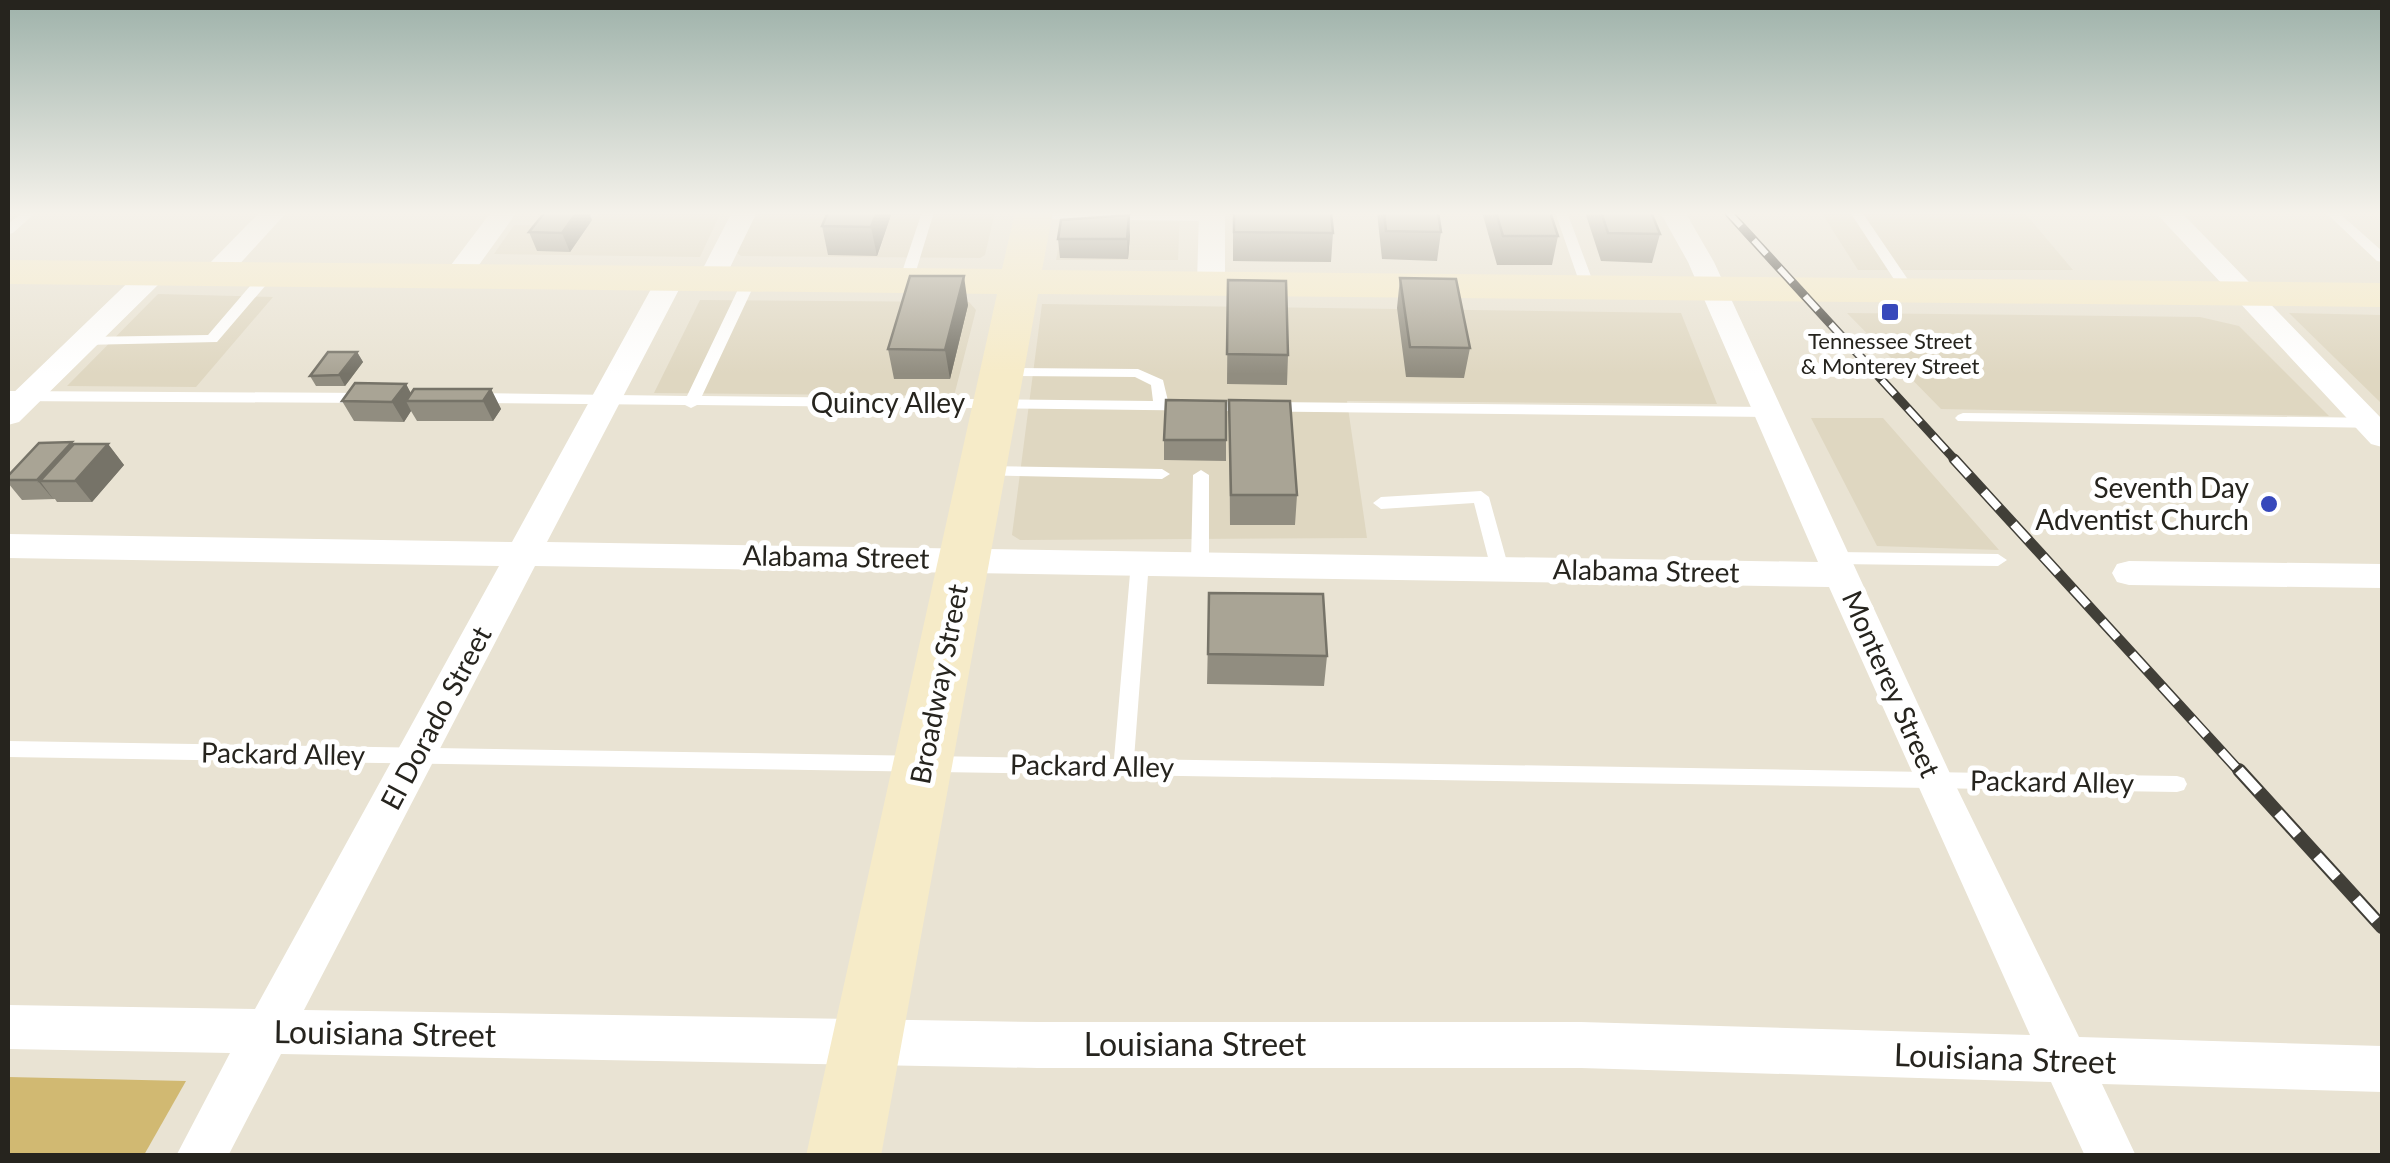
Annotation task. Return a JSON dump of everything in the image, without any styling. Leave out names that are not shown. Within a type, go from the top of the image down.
[{"type":"main road","name":"Broadway Street","points":[[843,1156],[1023,266]]},
{"type":"main road","points":[[8,272],[2382,296]]},
{"type":"street","points":[[216,274],[223,266]]},
{"type":"street","points":[[456,277],[464,266]]},
{"type":"street","points":[[730,280],[733,266]]},
{"type":"street","points":[[1210,266],[1210,283]]},
{"type":"street","name":"Monterey Street","points":[[1701,266],[1840,567],[1933,780],[2111,1156]]},
{"type":"street","points":[[2219,266],[2378,428]]},
{"type":"street","points":[[14,403],[153,274]]},
{"type":"street","name":"El Dorado Street","points":[[201,1156],[670,280]]},
{"type":"street","name":"Alabama Street","points":[[8,546],[1500,568],[1840,567]]},
{"type":"street","points":[[2130,573],[2382,576]]},
{"type":"street","name":"Louisiana Street","points":[[8,1028],[867,1041],[1581,1045],[2382,1069]]},
{"type":"lane","points":[[906,281],[911,266]]},
{"type":"lane","points":[[1581,266],[1588,287]]},
{"type":"lane","points":[[1892,266],[1908,290]]},
{"type":"lane","points":[[83,342],[212,339],[266,275]]},
{"type":"lane","points":[[692,403],[730,280]]},
{"type":"lane","points":[[999,387],[1138,373],[1158,383],[1160,405]]},
{"type":"lane","name":"Quincy Alley","points":[[459,398],[692,403],[999,387],[1160,405],[1768,412]]},
{"type":"lane","points":[[14,403],[380,398]]},
{"type":"lane","points":[[1962,418],[2378,428]]},
{"type":"lane","points":[[981,471],[1162,474]]},
{"type":"lane","points":[[1200,563],[1201,475]]},
{"type":"lane","points":[[1381,504],[1482,497],[1500,568]]},
{"type":"lane","points":[[1840,567],[1998,560]]},
{"type":"lane","points":[[1123,767],[1140,562]]},
{"type":"lane","name":"Packard Alley","points":[[8,749],[2177,784]]},
{"type":"shaded area","points":[[1856,266],[2070,266],[2073,270],[1858,270]]},
{"type":"shaded area","points":[[158,294],[273,297],[196,387],[67,386]]},
{"type":"shaded area","points":[[700,300],[969,302],[976,310],[954,396],[654,393]]},
{"type":"shaded area","points":[[1042,304],[1681,313],[1717,404],[1347,401],[1367,538],[1020,540],[1012,535]]},
{"type":"shaded area","points":[[1847,313],[2200,317],[2239,326],[2329,416],[1941,409]]},
{"type":"shaded area","points":[[2289,313],[2382,315],[2382,404]]},
{"type":"shaded area","points":[[1811,418],[1883,418],[1999,550],[1877,546]]},
{"type":"shaded area","points":[[8,1077],[186,1081],[144,1155],[8,1156]]},
{"type":"building","points":[[910,276],[964,276],[945,350],[888,349]]},
{"type":"building","points":[[1400,278],[1456,279],[1470,348],[1410,347]]},
{"type":"building","points":[[1228,280],[1286,281],[1288,355],[1227,354]]},
{"type":"building","points":[[328,352],[357,352],[339,375],[310,376]]},
{"type":"building","points":[[355,383],[406,384],[392,402],[342,401]]},
{"type":"building","points":[[414,389],[491,389],[483,401],[406,401]]},
{"type":"building","points":[[1166,400],[1226,401],[1226,440],[1164,440]]},
{"type":"building","points":[[1229,400],[1290,401],[1297,495],[1231,495]]},
{"type":"building","points":[[72,442],[37,480],[8,480],[39,443]]},
{"type":"building","points":[[74,444],[108,444],[75,481],[40,481]]},
{"type":"building","points":[[1209,593],[1323,594],[1327,656],[1208,654]]},
{"type":"railway","points":[[1778,266],[1956,461]]},
{"type":"railway","points":[[1954,459],[2241,773]]},
{"type":"railway","points":[[2239,770],[2382,927]]},
{"type":"place","name":"Tennessee Street & Monterey Street","points":[[1890,312]]},
{"type":"place","name":"Seventh Day Adventist Church","points":[[2269,504]]}]
